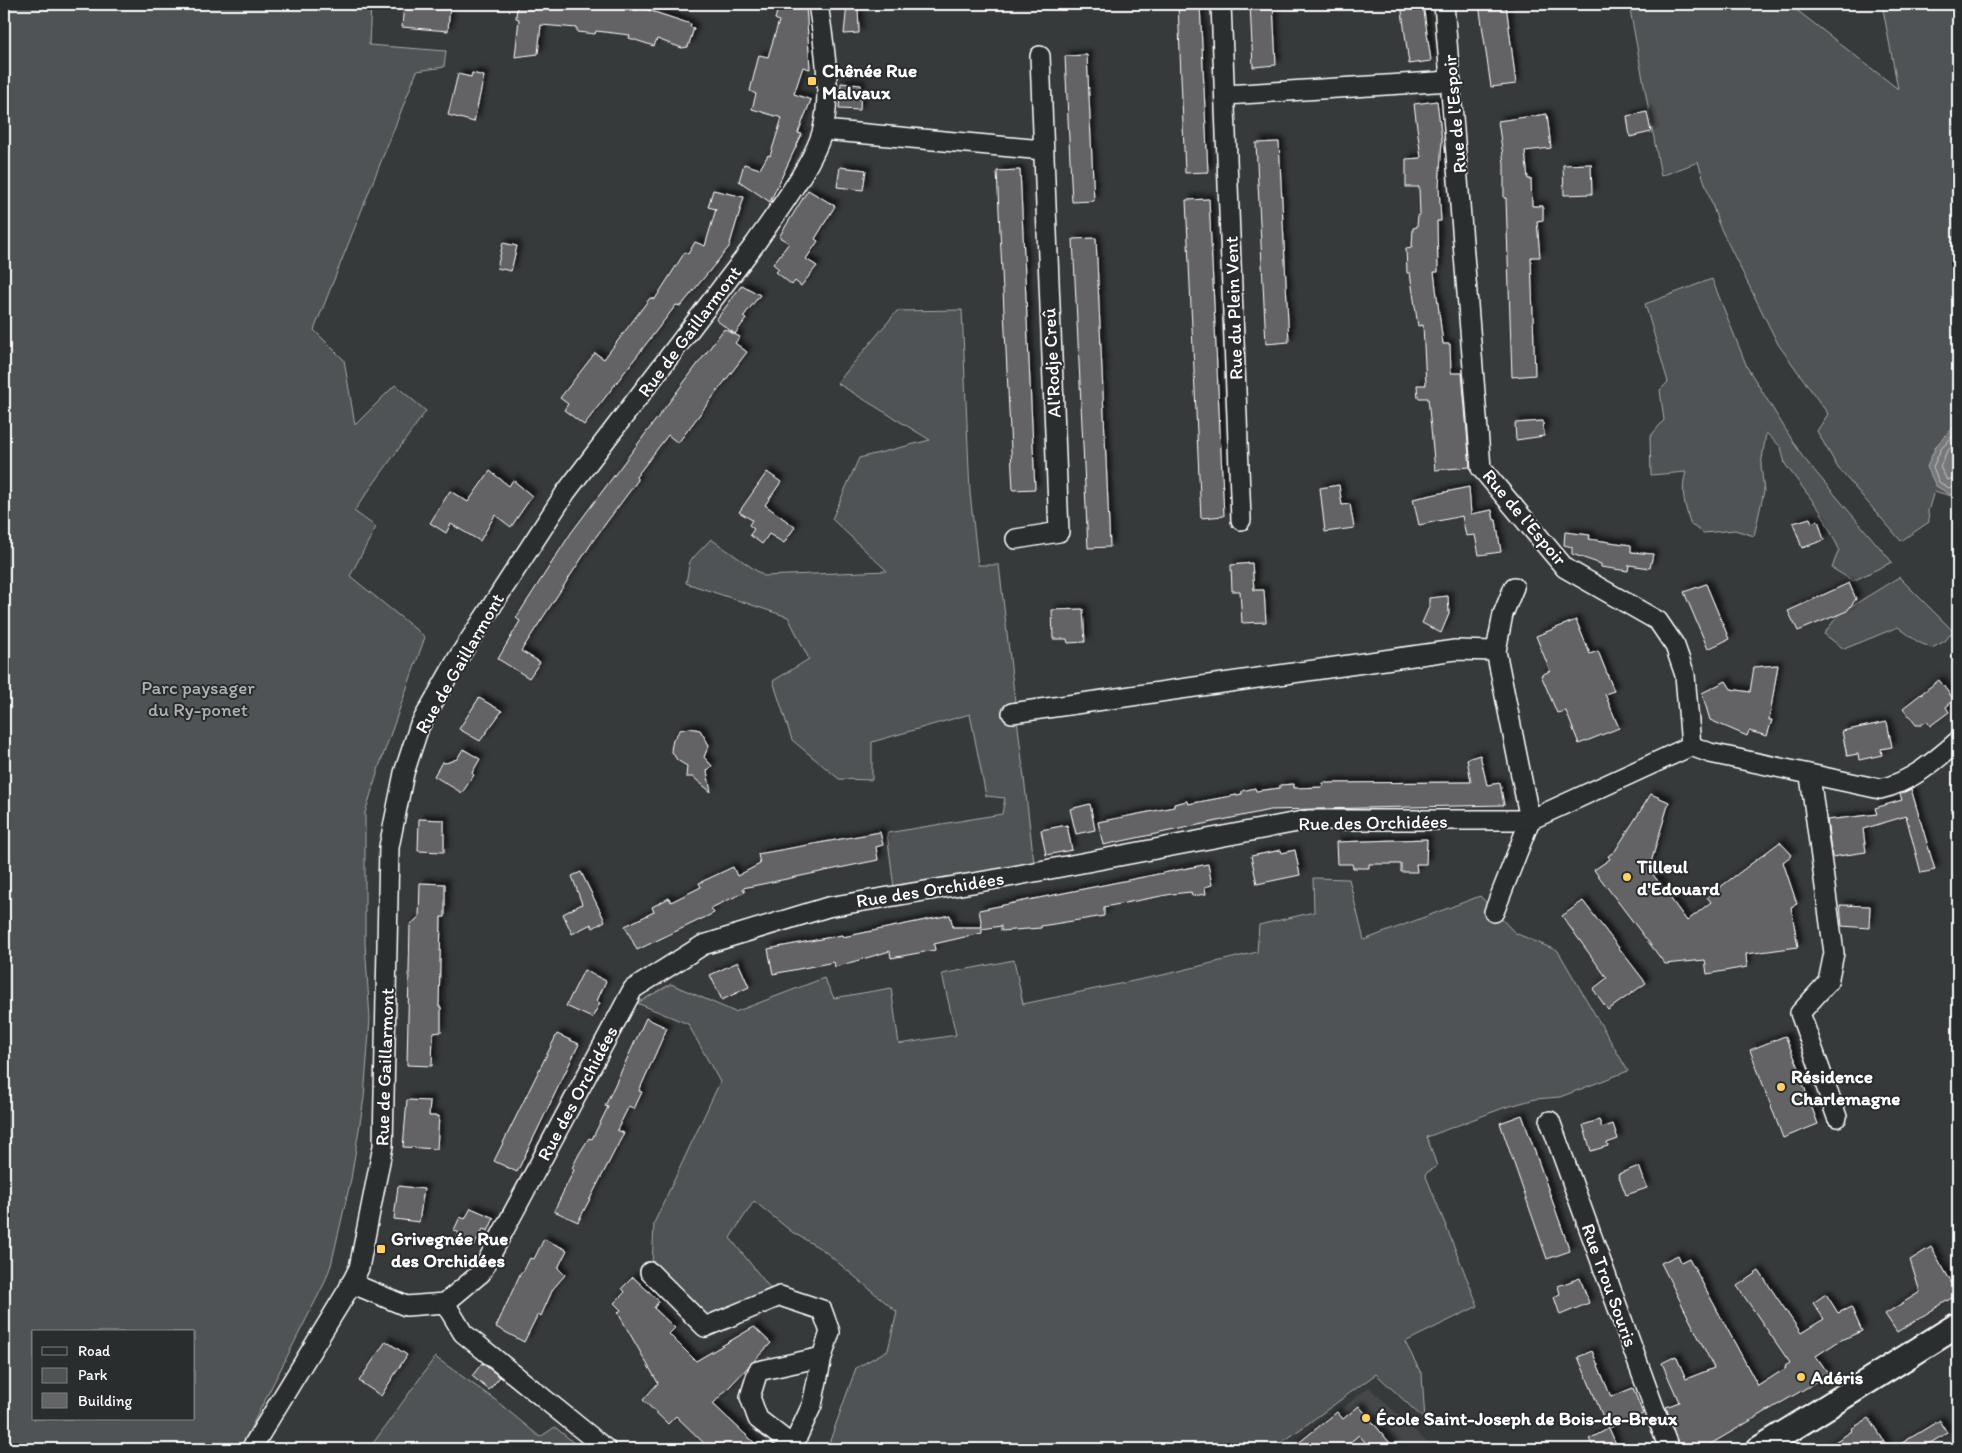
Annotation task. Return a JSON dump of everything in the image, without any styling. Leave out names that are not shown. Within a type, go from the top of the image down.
[{"type":"main road","points":[[1758,1449],[1958,1326]]},
{"type":"street","name":"Rue de Gaillarmont","points":[[251,1449],[359,1268],[383,1146],[389,847],[404,773],[420,727],[458,658],[566,492],[755,244],[785,202],[815,149],[823,130],[826,98],[824,46],[818,4]]},
{"type":"street","name":"Rue du Plein Vent","points":[[1221,4],[1241,520]]},
{"type":"street","name":"Rue de l'Espoir","points":[[1444,4],[1481,468],[1565,568],[1658,622],[1675,646],[1685,675],[1691,746]]},
{"type":"street","name":"Al'Rodje Creû","points":[[1016,539],[1059,532],[1040,56]]},
{"type":"street","points":[[1225,95],[1451,81]]},
{"type":"street","points":[[823,130],[1043,150]]},
{"type":"street","points":[[1494,912],[1530,820],[1496,650],[1503,614],[1514,587]]},
{"type":"street","points":[[1012,712],[1456,650],[1496,650]]},
{"type":"street","points":[[1691,746],[1710,753],[1810,776],[1880,789],[1894,786],[1912,777],[1958,741]]},
{"type":"street","name":"Rue des Orchidées","points":[[445,1304],[481,1273],[633,989],[703,946],[828,906],[1003,878],[1308,820],[1530,820],[1691,746]]},
{"type":"street","points":[[1810,776],[1834,953],[1828,982],[1800,1013],[1837,1117]]},
{"type":"street","name":"Rue Trou Souris","points":[[1550,1121],[1669,1449]]},
{"type":"street","points":[[650,1272],[705,1328],[780,1296],[822,1310],[830,1332],[822,1357],[812,1406],[793,1448],[758,1419],[750,1397],[758,1371],[822,1357]]},
{"type":"street","points":[[351,1283],[406,1306],[445,1304],[463,1333],[606,1449]]},
{"type":"shaded area","name":"École Saint-Joseph de Bois-de-Breux","points":[[1369,1387],[1434,1449],[1292,1449]]},
{"type":"green space","name":"Parc paysager du Ry-ponet","points":[[4,4],[371,4],[369,45],[446,51],[444,67],[417,71],[314,330],[344,360],[355,425],[395,385],[426,411],[354,511],[376,527],[350,576],[425,637],[380,764],[365,813],[365,943],[370,1019],[364,1098],[351,1179],[331,1265],[324,1284],[240,1449],[4,1449]]},
{"type":"green space","points":[[1629,4],[1789,4],[1898,89],[1882,4],[1958,4],[1958,369],[1956,370],[1958,376],[1958,498],[1934,491],[1928,511],[1929,522],[1901,541],[1838,468],[1817,431],[1828,414],[1778,344],[1719,225],[1698,162],[1661,176]]},
{"type":"green space","points":[[1712,279],[1747,367],[1802,456],[1892,562],[1853,581],[1832,568],[1839,549],[1821,512],[1785,464],[1781,447],[1766,433],[1761,466],[1764,491],[1754,536],[1735,530],[1704,533],[1691,525],[1687,512],[1683,492],[1686,472],[1651,475],[1650,437],[1664,420],[1660,390],[1668,382],[1645,304]]},
{"type":"green space","points":[[962,310],[970,493],[978,565],[999,565],[1034,863],[894,888],[887,833],[1002,814],[1005,798],[986,796],[970,714],[872,742],[872,780],[839,779],[792,740],[773,681],[809,659],[788,617],[686,583],[690,561],[711,539],[764,576],[887,571],[832,519],[859,458],[930,440],[837,383],[897,311]]},
{"type":"green space","points":[[1899,577],[1953,631],[1945,641],[1932,648],[1918,642],[1898,627],[1844,649],[1824,634],[1839,614]]},
{"type":"green space","points":[[1313,878],[1349,879],[1364,940],[1480,896],[1515,933],[1558,951],[1628,1071],[1560,1097],[1535,1099],[1503,1108],[1427,1137],[1437,1166],[1425,1174],[1478,1306],[1405,1342],[1422,1375],[1425,1420],[1376,1374],[1273,1449],[827,1449],[856,1368],[888,1350],[897,1312],[823,1250],[792,1232],[754,1201],[730,1238],[774,1293],[704,1325],[652,1266],[654,1223],[720,1082],[688,1024],[637,1003],[671,984],[735,1012],[824,978],[834,998],[891,988],[899,1044],[956,1035],[942,974],[1014,960],[1023,1004],[1167,974],[1257,952],[1259,925],[1314,912]]},
{"type":"green space","points":[[435,1357],[494,1399],[540,1437],[555,1427],[581,1449],[369,1449]]},
{"type":"water","points":[[1955,425],[1958,425],[1958,486],[1951,495],[1936,486],[1927,467],[1936,446]]},
{"type":"building","points":[[404,4],[450,4],[448,31],[402,27]]},
{"type":"building","points":[[517,4],[568,4],[638,10],[639,7],[691,24],[690,27],[694,28],[688,47],[682,48],[657,39],[654,46],[629,38],[630,35],[596,31],[595,34],[577,32],[577,28],[541,25],[538,54],[515,57],[519,19],[516,18]]},
{"type":"building","points":[[789,4],[806,5],[810,69],[803,67],[794,94],[811,100],[798,133],[802,134],[770,202],[739,181],[744,164],[760,169],[768,155],[770,156],[782,118],[752,109],[756,94],[750,91],[759,55],[768,57],[779,21],[775,19],[779,5],[788,8]]},
{"type":"building","points":[[847,4],[858,4],[859,33],[844,34]]},
{"type":"building","points":[[1178,4],[1200,4],[1208,172],[1185,173]]},
{"type":"building","points":[[1250,4],[1273,4],[1276,65],[1253,67]]},
{"type":"building","points":[[1401,4],[1423,4],[1431,61],[1409,64]]},
{"type":"building","points":[[1479,4],[1506,4],[1516,84],[1491,87]]},
{"type":"building","points":[[1087,55],[1094,201],[1072,202],[1065,56]]},
{"type":"building","points":[[472,73],[484,76],[474,122],[448,115],[458,74],[471,77]]},
{"type":"building","points":[[841,83],[861,85],[860,110],[839,109]]},
{"type":"building","points":[[1437,101],[1442,140],[1439,187],[1441,221],[1437,221],[1438,272],[1434,272],[1443,344],[1450,344],[1451,373],[1462,373],[1470,467],[1435,470],[1428,398],[1418,398],[1417,385],[1426,385],[1423,325],[1418,326],[1410,273],[1407,273],[1406,248],[1412,247],[1413,228],[1417,227],[1418,215],[1420,215],[1419,187],[1406,187],[1406,159],[1421,158],[1414,104]]},
{"type":"building","points":[[1647,112],[1651,132],[1630,137],[1627,116]]},
{"type":"building","points":[[1547,114],[1551,148],[1525,151],[1528,179],[1531,179],[1532,206],[1543,206],[1543,220],[1537,221],[1540,257],[1531,257],[1535,375],[1512,377],[1506,198],[1504,198],[1504,163],[1498,121]]},
{"type":"building","points":[[1279,142],[1289,342],[1266,344],[1256,143]]},
{"type":"building","points":[[1591,164],[1592,194],[1564,195],[1563,165]]},
{"type":"building","points":[[840,167],[866,170],[863,190],[837,187]]},
{"type":"building","points":[[1020,170],[1035,489],[1013,490],[997,171]]},
{"type":"building","points":[[713,190],[744,197],[729,247],[681,306],[676,305],[584,425],[564,410],[568,404],[560,398],[595,353],[604,359],[650,298],[655,299],[685,252],[688,254],[695,242],[705,246],[716,209],[708,207]]},
{"type":"building","points":[[808,190],[835,206],[815,239],[818,241],[806,259],[817,266],[801,286],[795,281],[792,285],[776,272],[779,269],[773,264],[789,243],[779,237]]},
{"type":"building","points":[[1209,199],[1224,516],[1201,518],[1186,200]]},
{"type":"building","points":[[1096,238],[1110,547],[1088,548],[1073,239]]},
{"type":"building","points":[[503,243],[517,246],[511,271],[497,268]]},
{"type":"building","points":[[742,285],[760,295],[743,317],[746,319],[735,334],[716,320]]},
{"type":"building","points":[[724,329],[740,337],[735,343],[747,352],[678,443],[668,435],[636,477],[638,480],[595,538],[521,651],[540,662],[529,678],[498,659],[520,621],[516,618],[571,533]]},
{"type":"building","points":[[1543,421],[1544,436],[1516,440],[1515,423]]},
{"type":"building","points":[[490,471],[509,486],[513,480],[532,496],[511,527],[495,515],[480,541],[451,524],[446,533],[430,523],[450,491],[468,502]]},
{"type":"building","points":[[767,472],[781,482],[765,505],[795,527],[784,543],[769,534],[762,544],[750,535],[754,529],[749,525],[752,520],[739,512]]},
{"type":"building","points":[[1339,485],[1342,505],[1350,504],[1354,528],[1325,532],[1320,488]]},
{"type":"building","points":[[1469,487],[1471,514],[1492,510],[1494,520],[1496,520],[1501,552],[1479,555],[1475,535],[1466,536],[1462,516],[1419,525],[1413,499]]},
{"type":"building","points":[[1810,518],[1812,523],[1818,520],[1824,540],[1802,548],[1793,523]]},
{"type":"building","points":[[1565,532],[1590,535],[1589,539],[1631,545],[1631,552],[1653,554],[1650,568],[1629,565],[1628,571],[1601,567],[1601,564],[1572,554],[1572,547],[1564,545]]},
{"type":"building","points":[[1252,563],[1254,590],[1264,590],[1266,622],[1242,623],[1240,591],[1232,591],[1231,565]]},
{"type":"building","points":[[1849,583],[1856,599],[1847,611],[1798,631],[1788,611]]},
{"type":"building","points":[[1706,584],[1729,639],[1708,649],[1684,592]]},
{"type":"building","points":[[1448,596],[1449,614],[1441,633],[1422,623],[1429,607],[1429,598]]},
{"type":"building","points":[[1083,609],[1085,642],[1068,643],[1067,639],[1053,639],[1052,610]]},
{"type":"building","points":[[1576,620],[1590,654],[1598,651],[1614,691],[1605,694],[1619,728],[1579,744],[1566,711],[1557,713],[1541,675],[1550,671],[1536,636]]},
{"type":"building","points":[[1778,665],[1769,720],[1772,720],[1767,736],[1749,731],[1747,736],[1710,720],[1702,693],[1726,681],[1731,689],[1750,692],[1754,667]]},
{"type":"building","points":[[1939,680],[1954,700],[1946,707],[1949,712],[1930,726],[1927,721],[1921,725],[1916,725],[1903,708]]},
{"type":"building","points":[[479,698],[502,711],[480,741],[459,729]]},
{"type":"building","points":[[1887,722],[1892,747],[1881,749],[1882,755],[1859,760],[1858,754],[1847,756],[1842,731]]},
{"type":"building","points":[[690,728],[700,730],[709,745],[704,757],[712,766],[707,771],[711,792],[693,777],[686,777],[687,766],[677,760],[671,750],[673,740],[680,730]]},
{"type":"building","points":[[463,749],[480,759],[472,773],[474,775],[462,793],[434,776],[442,762],[446,763],[457,759]]},
{"type":"building","points":[[1480,755],[1487,785],[1500,783],[1504,805],[1270,810],[1103,845],[1098,822],[1174,807],[1174,804],[1187,801],[1188,804],[1242,794],[1242,791],[1255,788],[1256,791],[1280,788],[1280,785],[1294,784],[1294,788],[1323,787],[1323,783],[1471,782],[1467,759]]},
{"type":"building","points":[[1911,789],[1935,870],[1921,873],[1906,816],[1863,829],[1866,852],[1832,857],[1827,820],[1877,814],[1875,808],[1902,800],[1900,794]]},
{"type":"building","name":"Tilleul d'Edouard","points":[[1651,794],[1669,802],[1649,869],[1687,921],[1711,902],[1707,897],[1780,842],[1792,855],[1783,862],[1797,904],[1791,907],[1798,947],[1746,954],[1747,967],[1707,974],[1705,960],[1665,964],[1594,870],[1610,859],[1608,856],[1615,851]]},
{"type":"building","points":[[1090,804],[1095,830],[1076,834],[1070,809]]},
{"type":"building","points":[[419,819],[444,820],[444,852],[418,851]]},
{"type":"building","points":[[1067,825],[1072,850],[1046,855],[1041,830]]},
{"type":"building","points":[[880,832],[883,845],[876,847],[878,860],[743,888],[745,892],[711,908],[714,913],[637,950],[625,926],[654,912],[652,907],[669,898],[671,902],[701,887],[699,883],[733,867],[737,876],[760,864],[758,854]]},
{"type":"building","points":[[1427,839],[1426,864],[1416,864],[1417,872],[1401,872],[1401,864],[1369,864],[1369,868],[1353,868],[1352,864],[1337,864],[1336,842]]},
{"type":"building","points":[[1281,850],[1282,853],[1295,850],[1300,875],[1257,884],[1251,856]]},
{"type":"building","points":[[1208,864],[1212,885],[1205,887],[1206,894],[1192,896],[1191,892],[1172,894],[1104,907],[1104,916],[1041,926],[1041,928],[1001,931],[1001,926],[982,929],[982,933],[934,944],[935,950],[891,958],[890,951],[835,967],[834,962],[773,974],[768,949],[842,935],[843,937],[950,915],[953,927],[982,927],[979,910]]},
{"type":"building","points":[[581,872],[605,921],[593,928],[591,924],[572,934],[563,914],[582,904],[572,876]]},
{"type":"building","points":[[420,883],[445,884],[445,917],[441,917],[439,1007],[441,1007],[441,1032],[433,1033],[432,1066],[407,1065],[410,925],[419,917]]},
{"type":"building","points":[[1583,901],[1646,983],[1608,1010],[1593,989],[1607,978],[1562,916]]},
{"type":"building","points":[[1840,905],[1870,906],[1869,928],[1842,926]]},
{"type":"building","points":[[738,962],[749,987],[722,1000],[710,975]]},
{"type":"building","points":[[584,970],[606,981],[597,1001],[600,1003],[592,1018],[566,1006]]},
{"type":"building","points":[[646,1018],[667,1028],[639,1091],[642,1092],[634,1109],[629,1106],[617,1130],[624,1133],[578,1222],[554,1211],[574,1170],[572,1168],[579,1154],[589,1138],[592,1139],[608,1107],[605,1106]]},
{"type":"building","points":[[557,1034],[579,1044],[517,1172],[494,1161]]},
{"type":"building","name":"Résidence Charlemagne","points":[[1785,1036],[1804,1079],[1802,1081],[1818,1124],[1783,1138],[1750,1050]]},
{"type":"building","points":[[407,1100],[430,1101],[429,1116],[439,1116],[437,1149],[403,1147]]},
{"type":"building","points":[[1522,1115],[1570,1251],[1547,1259],[1500,1123]]},
{"type":"building","points":[[1599,1120],[1602,1128],[1613,1124],[1618,1139],[1607,1143],[1608,1146],[1591,1151],[1583,1125]]},
{"type":"building","points":[[1639,1166],[1647,1188],[1626,1195],[1618,1174]]},
{"type":"building","points":[[398,1186],[424,1189],[419,1222],[394,1219]]},
{"type":"building","points":[[471,1208],[494,1218],[488,1231],[483,1229],[474,1246],[457,1238],[459,1233],[454,1230],[460,1217],[465,1219]]},
{"type":"building","points":[[544,1239],[567,1250],[558,1268],[565,1275],[553,1289],[541,1316],[538,1314],[524,1342],[496,1327],[521,1272],[523,1272],[530,1258],[534,1259]]},
{"type":"building","points":[[1931,1247],[1958,1294],[1897,1332],[1885,1314],[1920,1292],[1910,1260]]},
{"type":"building","points":[[1678,1255],[1681,1262],[1689,1258],[1758,1386],[1786,1368],[1785,1366],[1790,1363],[1737,1286],[1759,1271],[1801,1333],[1824,1319],[1813,1303],[1826,1294],[1838,1313],[1851,1307],[1862,1331],[1839,1341],[1816,1356],[1828,1373],[1808,1387],[1702,1449],[1680,1449],[1666,1407],[1679,1402],[1662,1363],[1676,1356],[1686,1379],[1714,1368],[1661,1263]]},
{"type":"building","points":[[633,1277],[659,1301],[654,1308],[675,1328],[669,1334],[696,1361],[754,1327],[771,1343],[713,1404],[761,1449],[710,1449],[676,1416],[668,1424],[643,1400],[658,1383],[618,1313],[621,1310],[614,1303],[625,1292],[622,1288]]},
{"type":"building","points":[[1580,1278],[1589,1303],[1560,1315],[1554,1297],[1560,1294],[1558,1286]]},
{"type":"building","points":[[386,1341],[407,1355],[381,1396],[359,1381]]},
{"type":"building","points":[[1592,1351],[1611,1397],[1633,1388],[1643,1414],[1609,1428],[1618,1449],[1595,1449],[1589,1439],[1608,1429],[1578,1357]]},
{"type":"building","points":[[482,1363],[500,1377],[489,1390],[472,1376]]},
{"type":"building","points":[[1359,1406],[1395,1449],[1371,1449],[1359,1435],[1342,1449],[1291,1449],[1337,1412],[1343,1419]]},
{"type":"building","points":[[1869,1418],[1889,1449],[1824,1449],[1852,1431],[1851,1429]]},
{"type":"building","points":[[1940,1420],[1947,1433],[1920,1449],[1892,1449]]},
{"type":"place","name":"Chênée Rue Malvaux","points":[[812,81]]},
{"type":"place","name":"Tilleul d'Edouard","points":[[1627,877]]},
{"type":"place","name":"Résidence Charlemagne","points":[[1781,1087]]},
{"type":"place","name":"Grivegnée Rue des Orchidées","points":[[381,1249]]},
{"type":"place","name":"Adéris","points":[[1801,1377]]},
{"type":"place","name":"École Saint-Joseph de Bois-de-Breux","points":[[1366,1418]]}]
